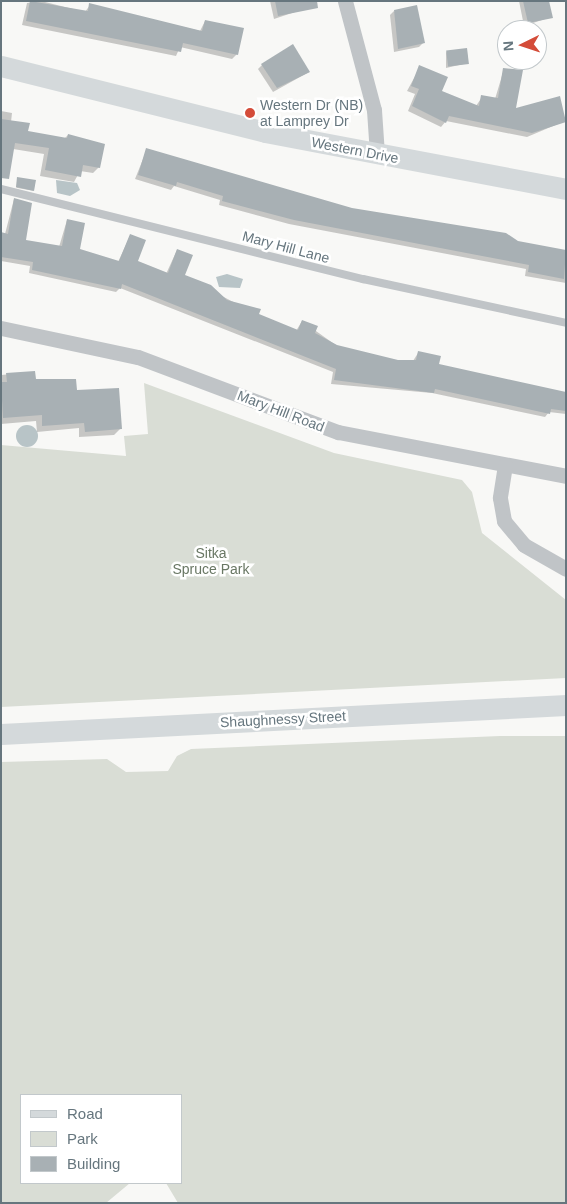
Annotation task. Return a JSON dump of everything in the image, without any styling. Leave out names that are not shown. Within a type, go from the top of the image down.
[{"type":"street","points":[[345,1],[374,110],[377,154]]},
{"type":"street","name":"Western Drive","points":[[1,66],[265,132],[566,189]]},
{"type":"street","name":"Mary Hill Road","points":[[1,328],[138,357],[338,432],[566,476]]},
{"type":"street","points":[[505,465],[500,498],[504,521],[524,545],[566,569]]},
{"type":"street","name":"Shaughnessy Street","points":[[1,734],[566,705]]},
{"type":"lane","name":"Mary Hill Lane","points":[[1,189],[363,280],[566,323]]},
{"type":"green space","name":"Sitka Spruce Park","points":[[144,383],[334,453],[462,480],[472,492],[482,533],[566,600],[566,678],[1,707],[1,445],[126,456],[124,436],[148,434]]},
{"type":"green space","points":[[500,736],[566,736],[566,1203],[178,1203],[167,1184],[182,1184],[182,1094],[20,1094],[20,1184],[129,1184],[106,1203],[1,1203],[1,762],[107,759],[126,772],[168,771],[177,756],[191,749]]},
{"type":"shaded area","points":[[56,180],[77,183],[80,190],[70,196],[57,193]]},
{"type":"shaded area","points":[[227,274],[243,279],[240,288],[219,287],[216,277]]},
{"type":"shaded area","points":[[27,425],[37,432],[38,436],[31,446],[27,447],[17,440],[16,436],[23,426]]},
{"type":"building","points":[[30,1],[88,11],[89,3],[202,31],[205,20],[244,28],[238,55],[183,43],[181,52],[26,21]]},
{"type":"building","points":[[275,1],[317,1],[318,8],[278,16]]},
{"type":"building","points":[[523,1],[549,1],[553,18],[527,20]]},
{"type":"building","points":[[417,5],[425,43],[398,49],[394,10]]},
{"type":"building","points":[[293,44],[310,72],[277,88],[261,64]]},
{"type":"building","points":[[467,48],[469,64],[448,66],[446,51]]},
{"type":"building","points":[[419,65],[448,77],[442,91],[479,106],[481,95],[498,98],[503,70],[523,70],[516,108],[560,96],[566,122],[532,133],[449,116],[446,123],[412,106],[419,89],[411,86]]},
{"type":"building","points":[[1,119],[30,123],[28,131],[67,138],[68,134],[105,144],[100,168],[83,165],[81,177],[45,170],[49,148],[15,143],[9,179],[1,178]]},
{"type":"building","points":[[146,148],[352,208],[506,233],[518,241],[566,250],[564,279],[528,272],[529,265],[294,220],[222,201],[223,196],[177,182],[176,186],[138,175]]},
{"type":"building","points":[[17,177],[36,180],[34,191],[16,187]]},
{"type":"building","points":[[14,198],[32,203],[26,240],[62,246],[67,219],[85,223],[80,249],[119,261],[130,234],[146,240],[138,261],[168,273],[177,249],[193,255],[185,275],[211,285],[227,300],[261,309],[259,314],[298,330],[302,320],[318,326],[315,333],[337,345],[398,360],[416,360],[418,351],[441,356],[439,364],[566,392],[566,411],[551,409],[550,414],[435,389],[434,393],[334,380],[336,369],[122,284],[121,289],[32,270],[33,262],[1,257],[1,232],[8,234]]},
{"type":"building","points":[[35,371],[36,379],[76,379],[77,390],[119,388],[122,429],[85,432],[84,423],[42,426],[42,415],[3,418],[1,382],[7,382],[6,373]]},
{"type":"place","name":"Western Dr (NB) at Lamprey Dr","points":[[250,113]]}]
